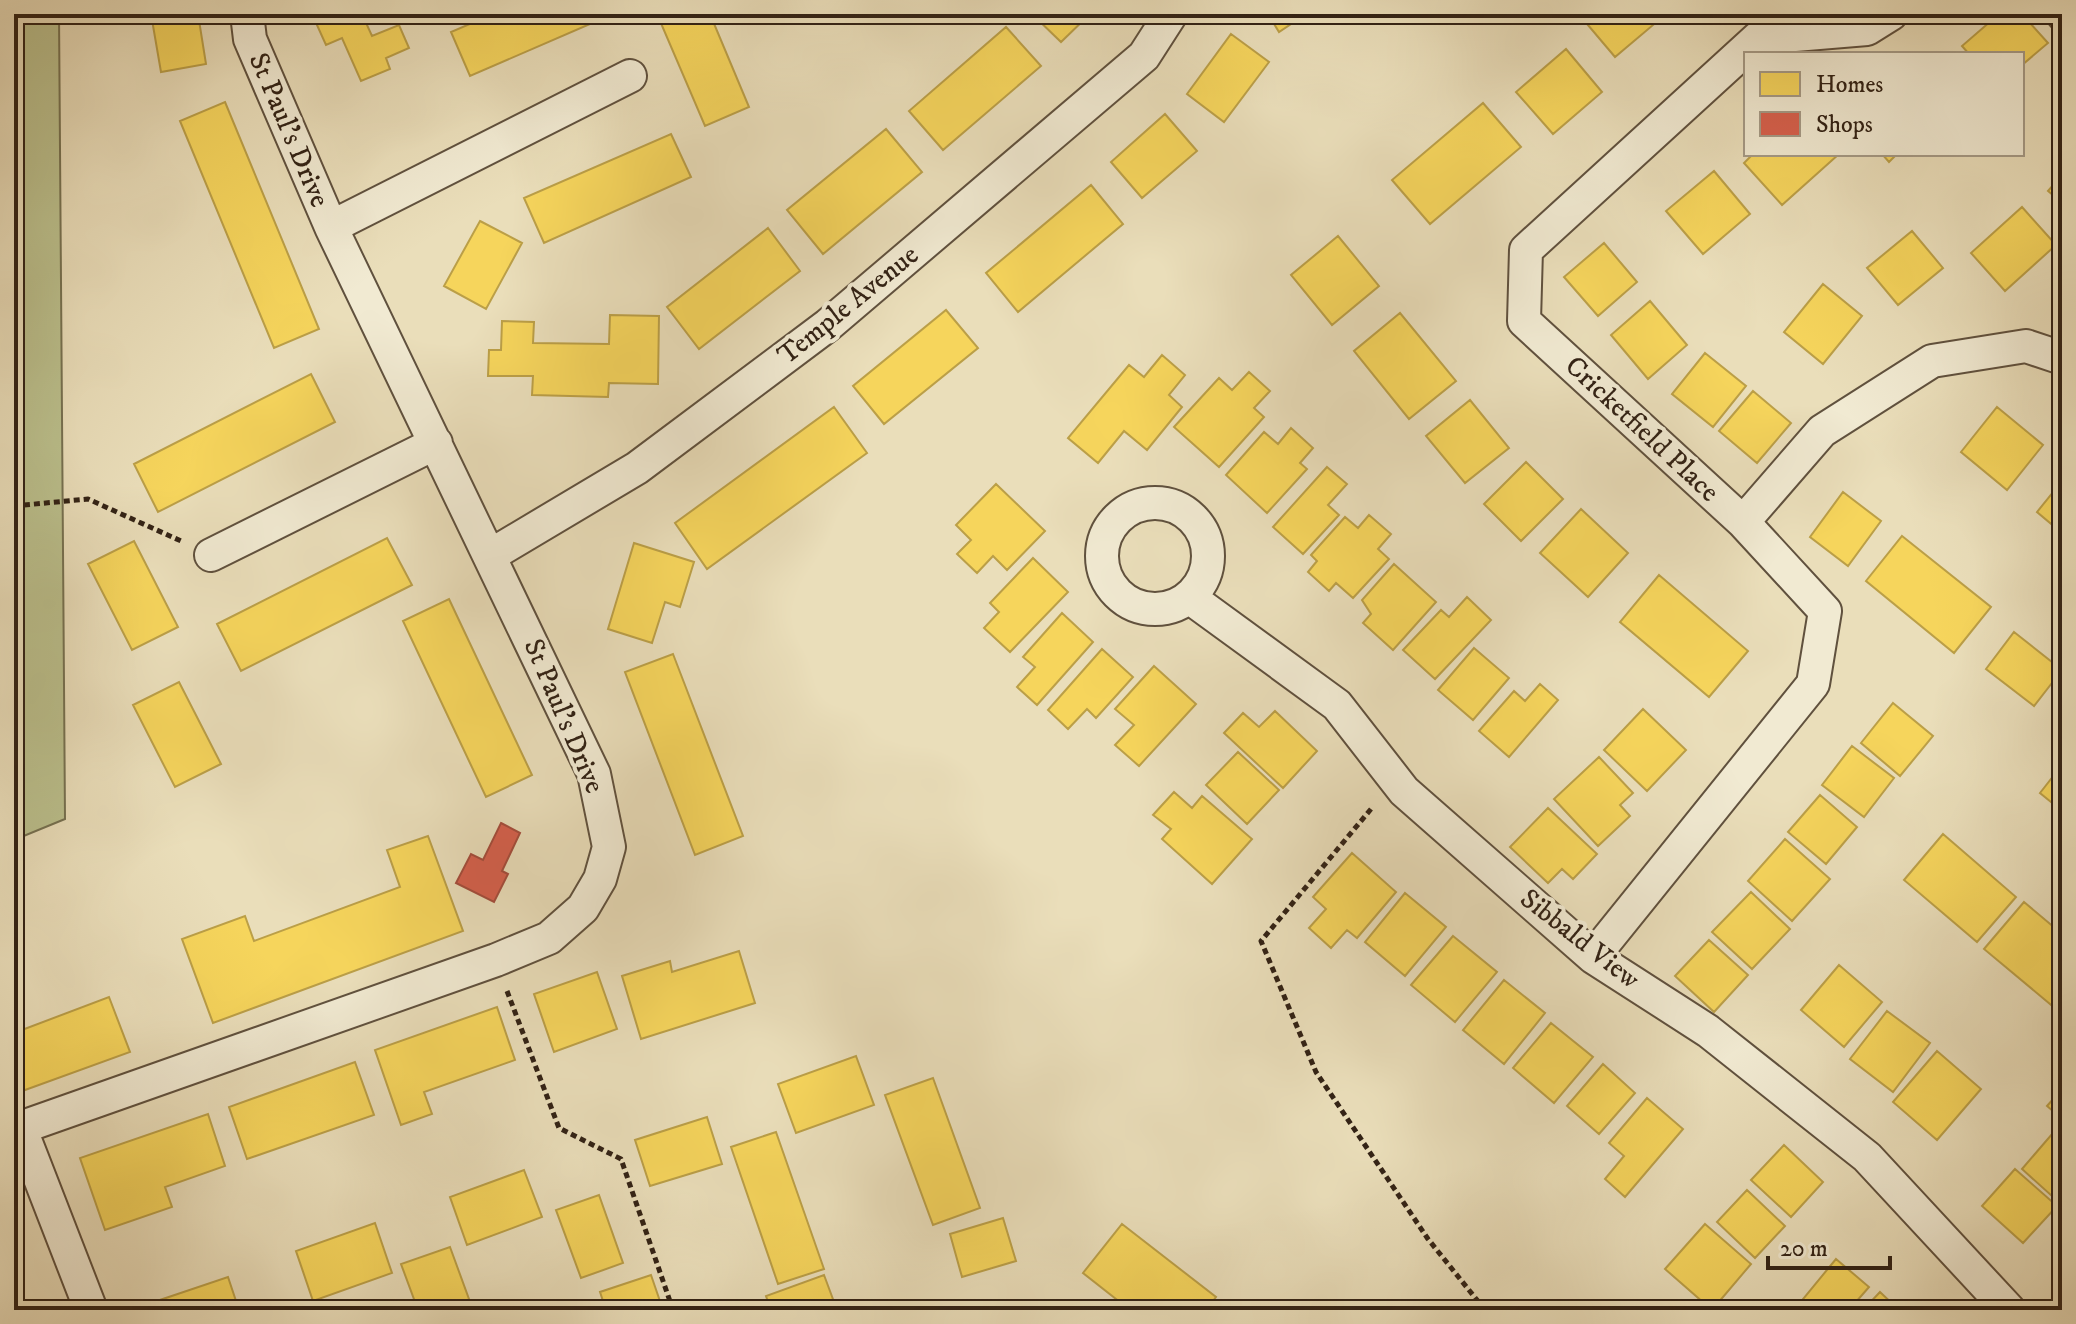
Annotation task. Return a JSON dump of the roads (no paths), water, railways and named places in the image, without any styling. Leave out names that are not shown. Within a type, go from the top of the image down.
[{"type":"street","name":"St Paul's Drive","points":[[17,1128],[496,960],[549,938],[583,908],[600,879],[609,847],[594,774],[331,227],[250,39],[247,14]]},
{"type":"street","name":"Temple Avenue","points":[[491,555],[637,468],[828,325],[1144,56],[1171,14]]},
{"type":"street","name":"Cricketfield Place","points":[[1593,957],[1813,684],[1825,611],[1743,522],[1524,321],[1526,250],[1758,38],[1867,29],[1891,14]]},
{"type":"street","points":[[331,227],[630,76]]},
{"type":"street","points":[[1743,522],[1822,431],[1932,361],[2026,346],[2062,358]]},
{"type":"street","points":[[211,555],[436,443]]},
{"type":"street","name":"Sibbald View","points":[[1189,597],[1337,705],[1404,791],[1593,957],[1708,1031],[1867,1157],[2009,1310]]},
{"type":"street","points":[[17,1128],[91,1310]]}]
